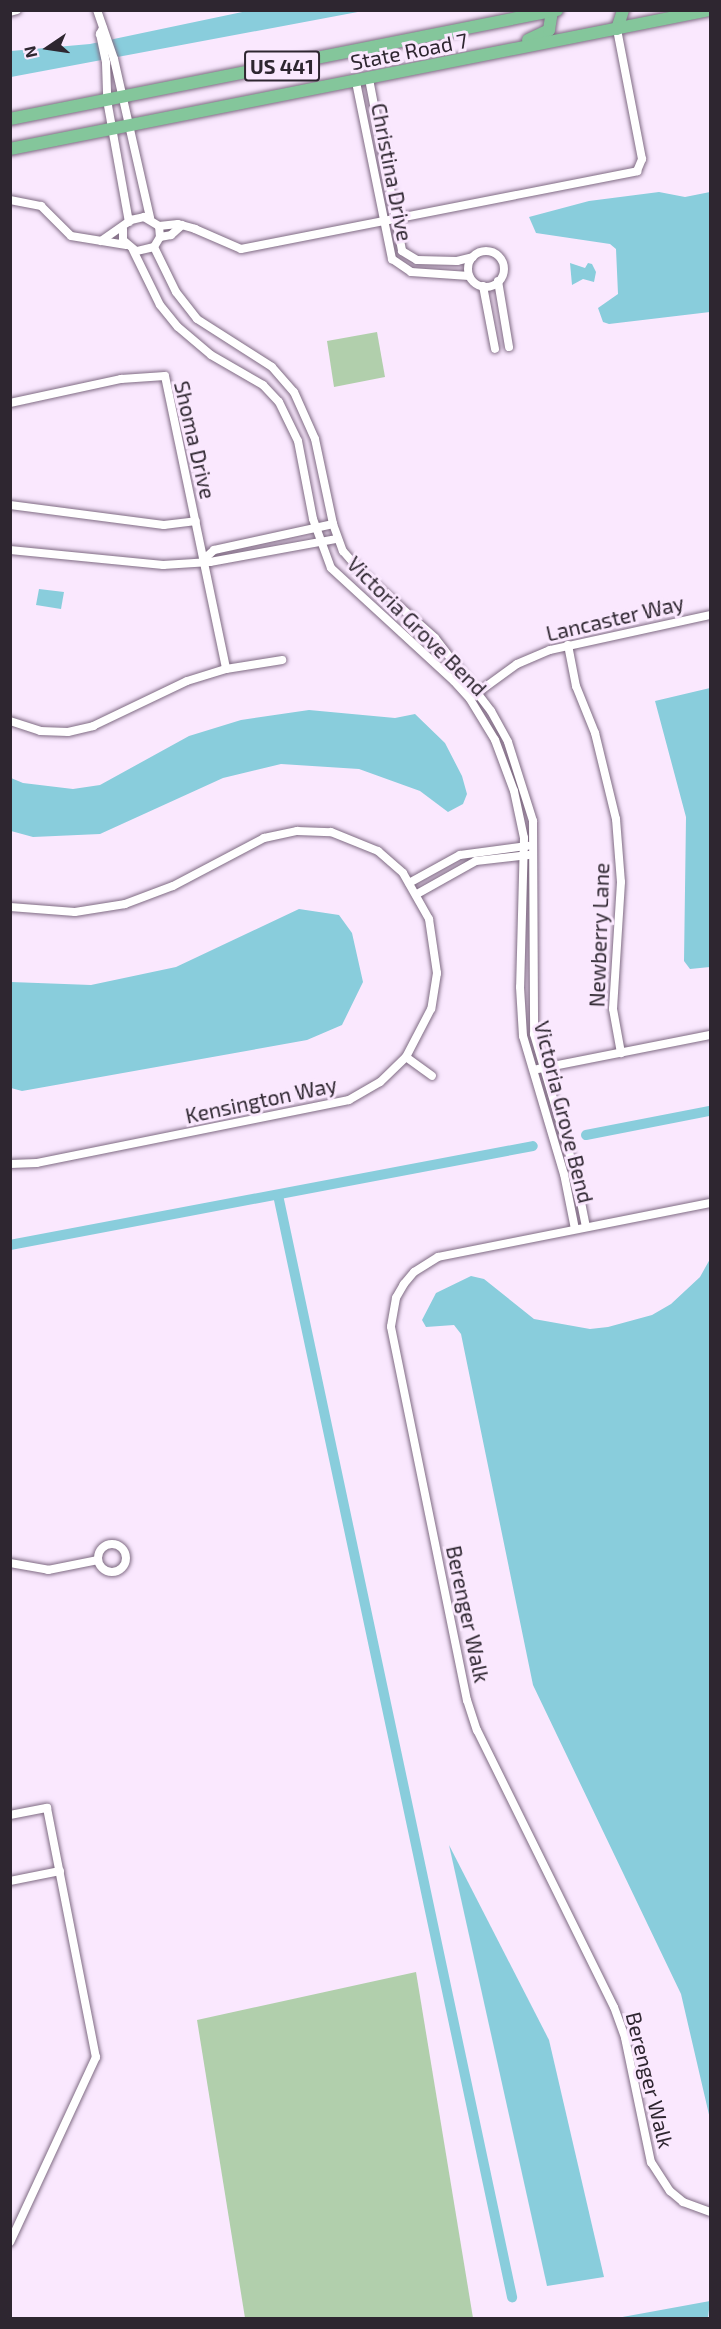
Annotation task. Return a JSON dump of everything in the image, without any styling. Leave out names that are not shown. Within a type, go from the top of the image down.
[{"type":"main road","points":[[617,29],[623,10]]},
{"type":"main road","name":"State Road 7","points":[[10,149],[710,10]]},
{"type":"main road","points":[[482,56],[509,44],[540,38],[549,30],[555,11]]},
{"type":"main road","name":"State Road 7","points":[[10,119],[555,11]]},
{"type":"street","points":[[10,12],[17,10]]},
{"type":"street","points":[[10,200],[41,206],[71,236],[142,252],[154,247],[160,237],[159,226],[150,218],[123,97],[101,31],[97,10]]},
{"type":"street","points":[[159,226],[182,225],[241,249],[637,171],[642,159],[617,29]]},
{"type":"street","points":[[101,31],[109,38],[107,100],[129,222]]},
{"type":"street","name":"Christina Drive","points":[[369,79],[402,251],[409,257],[457,261],[473,257]]},
{"type":"street","name":"Christina Drive","points":[[356,82],[392,259],[411,272],[469,276]]},
{"type":"street","points":[[101,241],[123,229],[129,222],[150,218]]},
{"type":"street","points":[[160,237],[171,235],[182,225]]},
{"type":"street","points":[[123,229],[129,248]]},
{"type":"street","name":"Victoria Grove Bend","points":[[154,247],[167,278],[192,313],[207,328],[272,367],[294,392],[315,439],[337,539],[351,562],[435,638],[477,693],[512,752],[525,789],[535,846],[531,1011],[541,1068],[575,1172],[586,1227]]},
{"type":"street","name":"Victoria Grove Bend","points":[[129,248],[155,297],[178,327],[211,355],[263,385],[279,402],[298,441],[320,543],[343,581],[470,699],[506,765],[520,813],[524,846],[521,1009],[531,1071],[564,1174],[575,1229]]},
{"type":"street","points":[[495,349],[483,286],[469,276],[473,257],[489,252],[502,260],[505,267],[498,281],[509,347]]},
{"type":"street","points":[[483,286],[498,281]]},
{"type":"street","name":"Shoma Drive","points":[[10,403],[121,379],[165,376],[226,669]]},
{"type":"street","name":"Shoma Drive","points":[[10,505],[164,525],[196,521]]},
{"type":"street","points":[[203,561],[212,550],[333,524]]},
{"type":"street","points":[[10,550],[120,564],[163,565],[203,561],[337,539]]},
{"type":"street","name":"Lancaster Way","points":[[470,699],[517,664],[568,645],[711,615]]},
{"type":"street","name":"Newberry Lane","points":[[568,645],[576,686],[597,742],[616,819],[621,882],[613,1009],[621,1053]]},
{"type":"street","points":[[10,721],[40,731],[68,732],[93,726],[147,698],[226,669],[282,660]]},
{"type":"street","name":"Kensington Way","points":[[10,907],[75,912],[125,904],[173,886],[264,838],[297,831],[331,832],[363,843],[391,861],[409,883],[417,894],[434,937],[437,973],[431,1009],[406,1057],[380,1082],[349,1100],[60,1159],[10,1164]]},
{"type":"street","points":[[409,883],[460,855],[535,846]]},
{"type":"street","points":[[417,894],[459,867],[476,861],[535,855]]},
{"type":"street","points":[[531,1071],[711,1035]]},
{"type":"street","points":[[406,1057],[432,1076]]},
{"type":"street","name":"Berenger Walk","points":[[711,1203],[452,1253],[426,1263],[414,1272],[396,1298],[392,1342],[467,1700],[477,1730],[614,2007],[625,2038],[651,2162],[670,2191],[692,2206],[711,2212]]},
{"type":"street","points":[[10,1563],[48,1570],[98,1560]]},
{"type":"street","points":[[10,1815],[47,1808],[96,2057],[10,2242]]},
{"type":"street","points":[[10,1881],[60,1871]]},
{"type":"street","points":[[10,2217],[20,2222]]},
{"type":"green space","points":[[377,332],[385,377],[334,387],[327,341]]},
{"type":"green space","points":[[416,1972],[473,2318],[245,2318],[197,2020]]},
{"type":"water","points":[[247,11],[363,11],[11,77],[11,51],[90,44]]},
{"type":"water","points":[[659,192],[685,197],[710,192],[710,312],[609,324],[603,322],[598,308],[618,294],[616,249],[610,244],[536,233],[529,217],[589,201]]},
{"type":"water","points":[[570,263],[585,268],[588,263],[592,264],[596,272],[594,282],[583,279],[572,285]]},
{"type":"water","points":[[39,589],[64,592],[61,609],[36,605]]},
{"type":"water","points":[[710,688],[710,967],[690,969],[684,961],[686,817],[655,701]]},
{"type":"water","points":[[309,710],[395,718],[415,714],[445,743],[462,776],[467,794],[463,804],[448,812],[420,791],[359,769],[281,764],[223,778],[100,834],[33,837],[11,831],[11,778],[23,783],[73,789],[100,785],[189,736],[241,720]]},
{"type":"water","points":[[299,909],[339,915],[352,933],[363,982],[342,1025],[307,1040],[22,1091],[11,1088],[11,982],[91,985],[176,967]]},
{"type":"water","points":[[710,1259],[710,2119],[681,1994],[533,1685],[461,1334],[454,1325],[426,1327],[422,1320],[436,1293],[471,1276],[484,1279],[534,1319],[590,1329],[608,1327],[652,1315],[671,1304],[700,1277]]},
{"type":"water","points":[[449,1845],[549,2040],[604,2277],[547,2286]]},
{"type":"water","points":[[710,2301],[708,2318],[617,2318]]},
{"type":"waterway","points":[[586,1135],[710,1111]]},
{"type":"waterway","points":[[10,1245],[533,1146]]},
{"type":"waterway","points":[[278,1195],[512,2297]]}]
